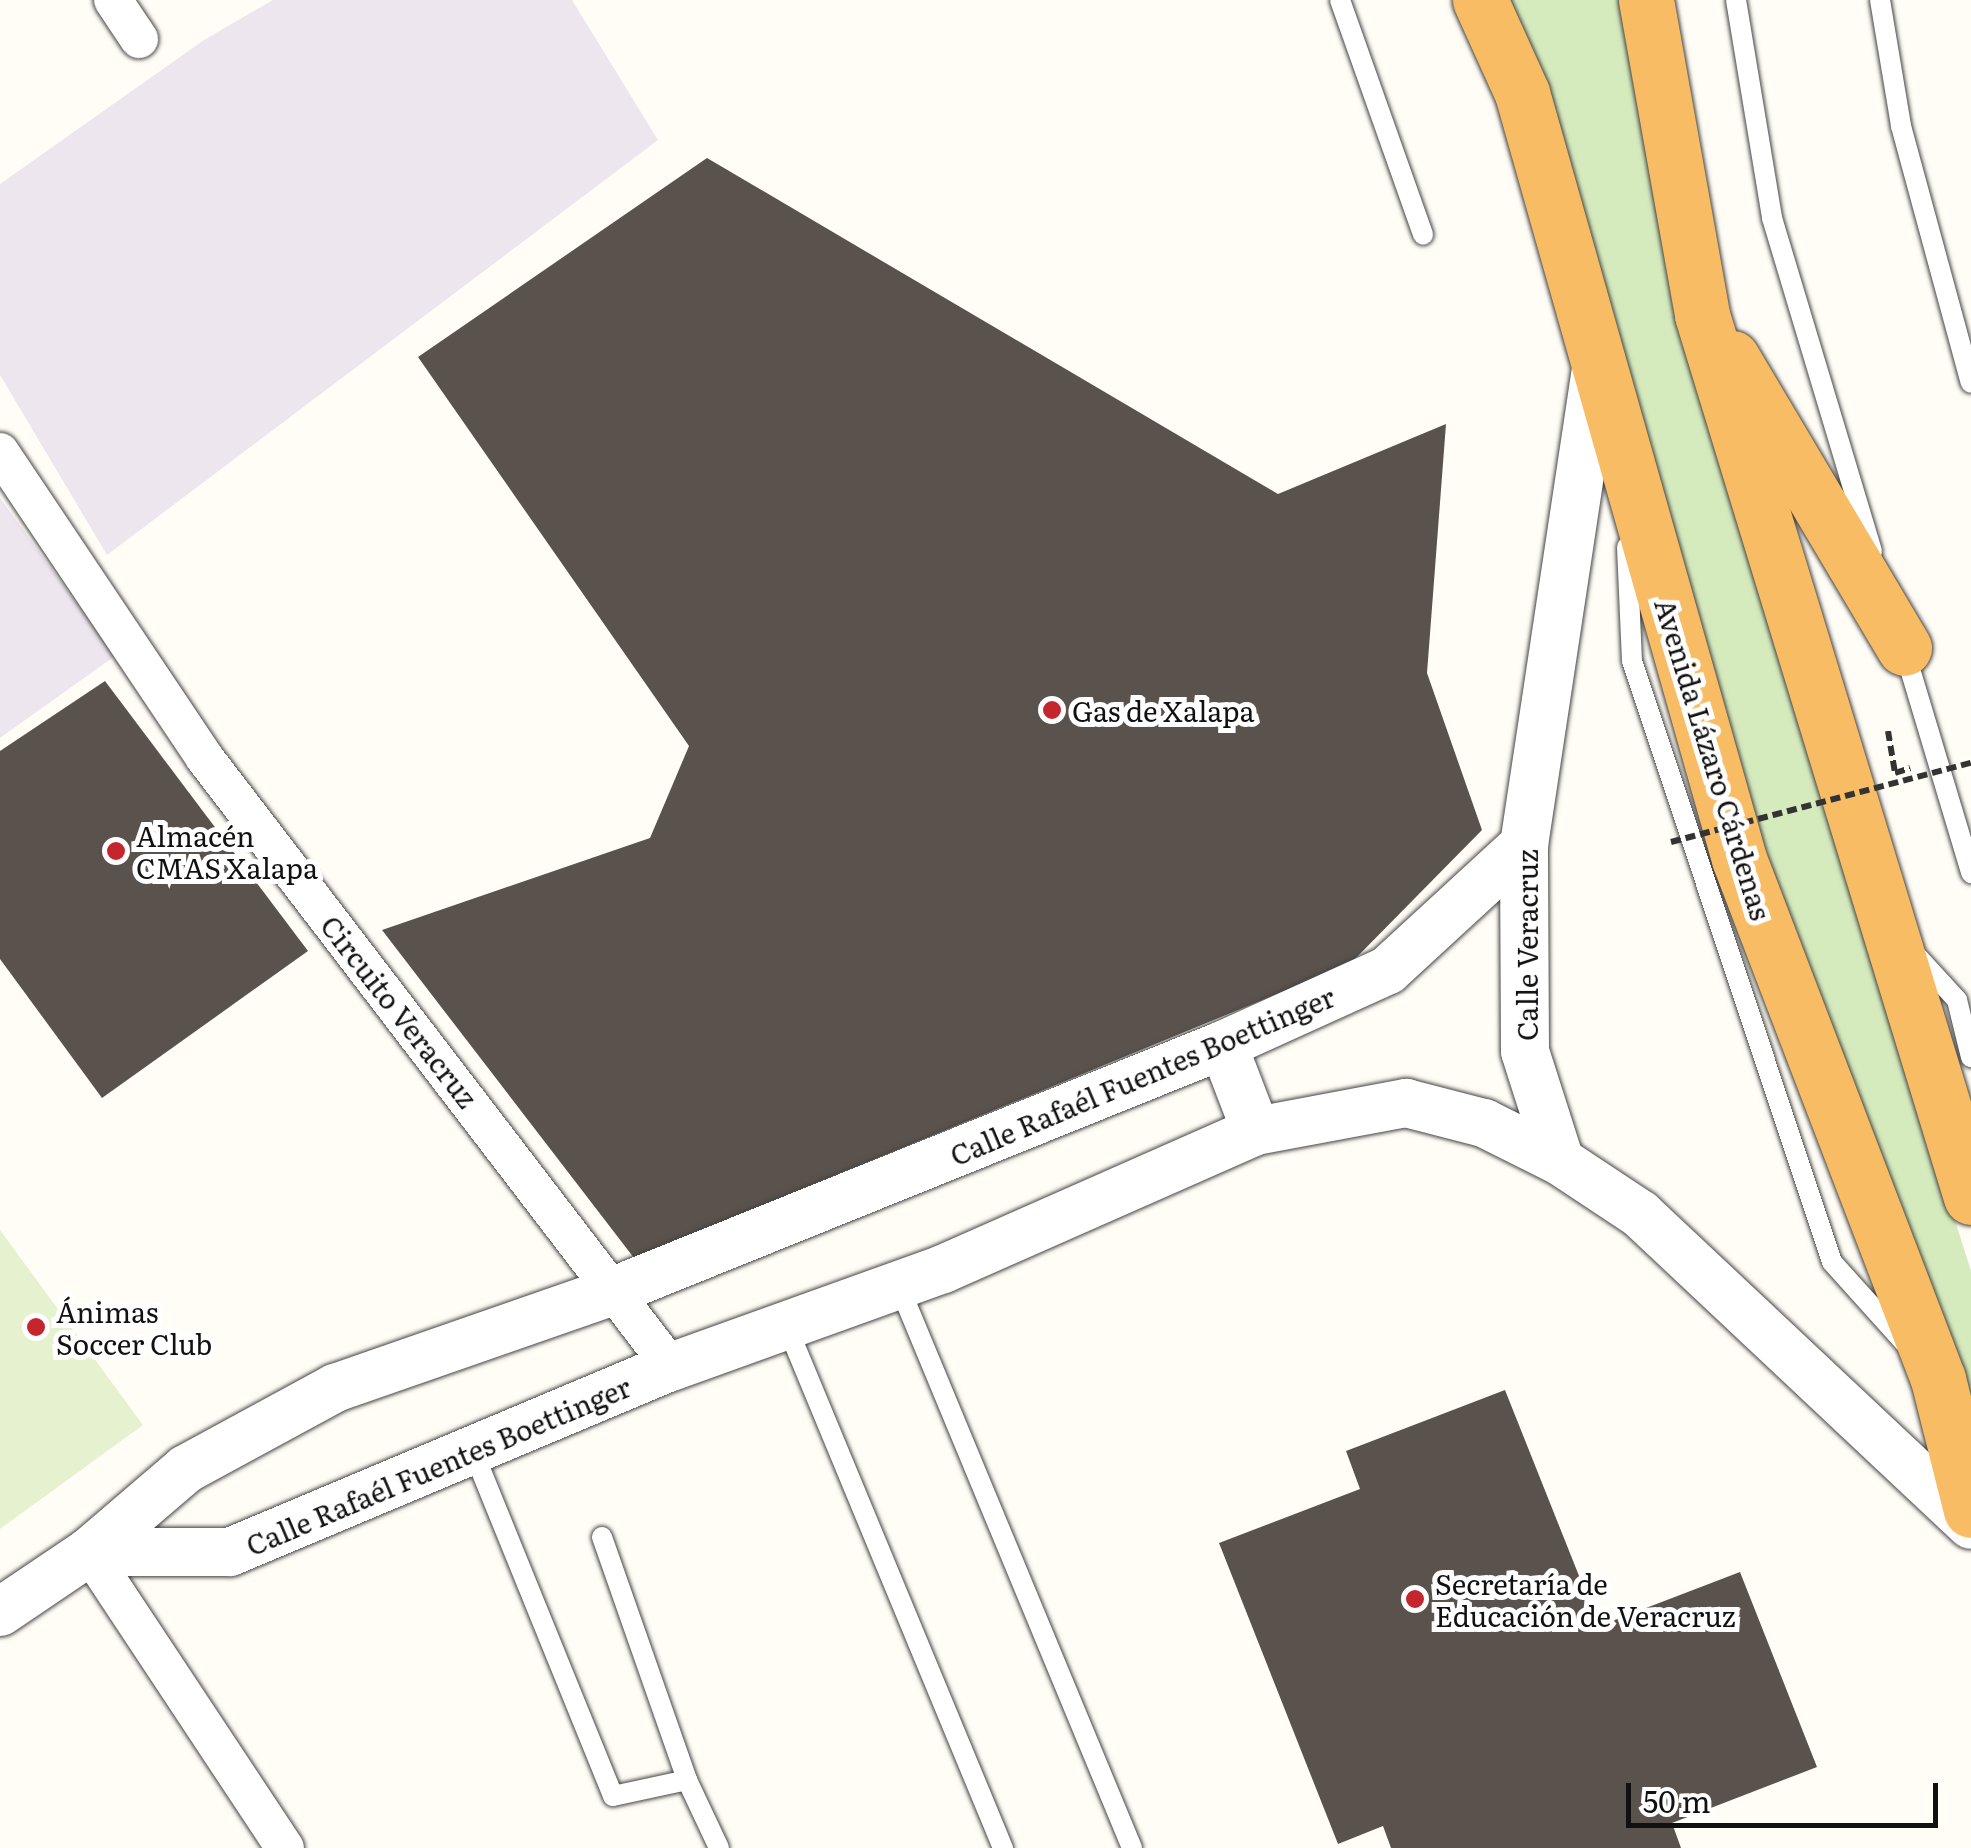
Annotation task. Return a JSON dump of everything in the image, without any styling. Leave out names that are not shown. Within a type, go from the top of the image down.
[{"type":"highway","name":"Avenida Lázaro Cárdenas","points":[[1480,0],[1522,94],[1739,859],[1938,1380],[1971,1510]]},
{"type":"highway","points":[[1646,0],[1702,316],[1971,1197]]},
{"type":"highway","points":[[1702,316],[1766,407],[1844,554],[1904,648]]},
{"type":"street","points":[[113,0],[140,39]]},
{"type":"street","name":"Calle Veracruz","points":[[1560,1161],[1525,1050],[1524,844],[1598,359]]},
{"type":"street","name":"Circuito Veracruz","points":[[0,452],[204,757],[671,1366]]},
{"type":"street","name":"Calle Rafaél Fuentes Boettinger","points":[[89,1552],[186,1469],[335,1388],[616,1290],[1223,1045],[1388,970],[1524,844]]},
{"type":"street","points":[[1223,1045],[1256,1131]]},
{"type":"street","name":"Calle Rafaél Fuentes Boettinger","points":[[89,1552],[230,1552],[671,1366],[788,1329],[899,1286],[1256,1131],[1406,1103],[1484,1124],[1560,1161]]},
{"type":"street","points":[[1560,1161],[1640,1214],[1971,1525]]},
{"type":"street","points":[[0,1612],[89,1552],[286,1848]]},
{"type":"lane","points":[[1340,0],[1423,235]]},
{"type":"lane","points":[[1736,0],[1772,218],[1818,388],[1904,648],[1971,872]]},
{"type":"lane","points":[[1880,0],[1902,126],[1971,383]]},
{"type":"lane","points":[[1886,923],[1957,1000],[1971,1058]]},
{"type":"lane","points":[[899,1286],[1132,1848]]},
{"type":"lane","points":[[788,1329],[1003,1848]]},
{"type":"lane","points":[[472,1451],[614,1796],[687,1780]]},
{"type":"lane","points":[[602,1537],[687,1780],[719,1848]]},
{"type":"path","points":[[1888,732],[1896,773],[1915,766],[1917,777]]},
{"type":"path","points":[[1672,842],[1971,763]]},
{"type":"shaded area","points":[[273,0],[572,0],[658,140],[107,555],[0,375],[0,184],[204,40]]},
{"type":"shaded area","points":[[0,498],[115,656],[0,738]]},
{"type":"green space","points":[[1492,0],[1627,0],[1921,1113],[1971,1271],[1971,1520]]},
{"type":"green space","name":"Ánimas Soccer Club","points":[[0,1230],[143,1425],[0,1529]]},
{"type":"building","name":"Gas de Xalapa","points":[[707,158],[1278,494],[1446,424],[1427,673],[1482,830],[1350,964],[634,1258],[382,930],[650,838],[689,746],[418,357]]},
{"type":"building","name":"Almacén CMAS Xalapa","points":[[105,681],[308,951],[102,1098],[0,959],[0,751]]},
{"type":"building","name":"Secretaría de Educación de Veracruz","points":[[1505,1390],[1599,1626],[1740,1572],[1817,1767],[1672,1823],[1681,1848],[1391,1848],[1383,1826],[1338,1844],[1219,1543],[1360,1489],[1346,1451]]},
{"type":"place","name":"Gas de Xalapa","points":[[1052,710]]},
{"type":"place","name":"Almacén CMAS Xalapa","points":[[116,851]]},
{"type":"place","name":"Ánimas Soccer Club","points":[[36,1327]]},
{"type":"place","name":"Secretaría de Educación de Veracruz","points":[[1415,1599]]}]
